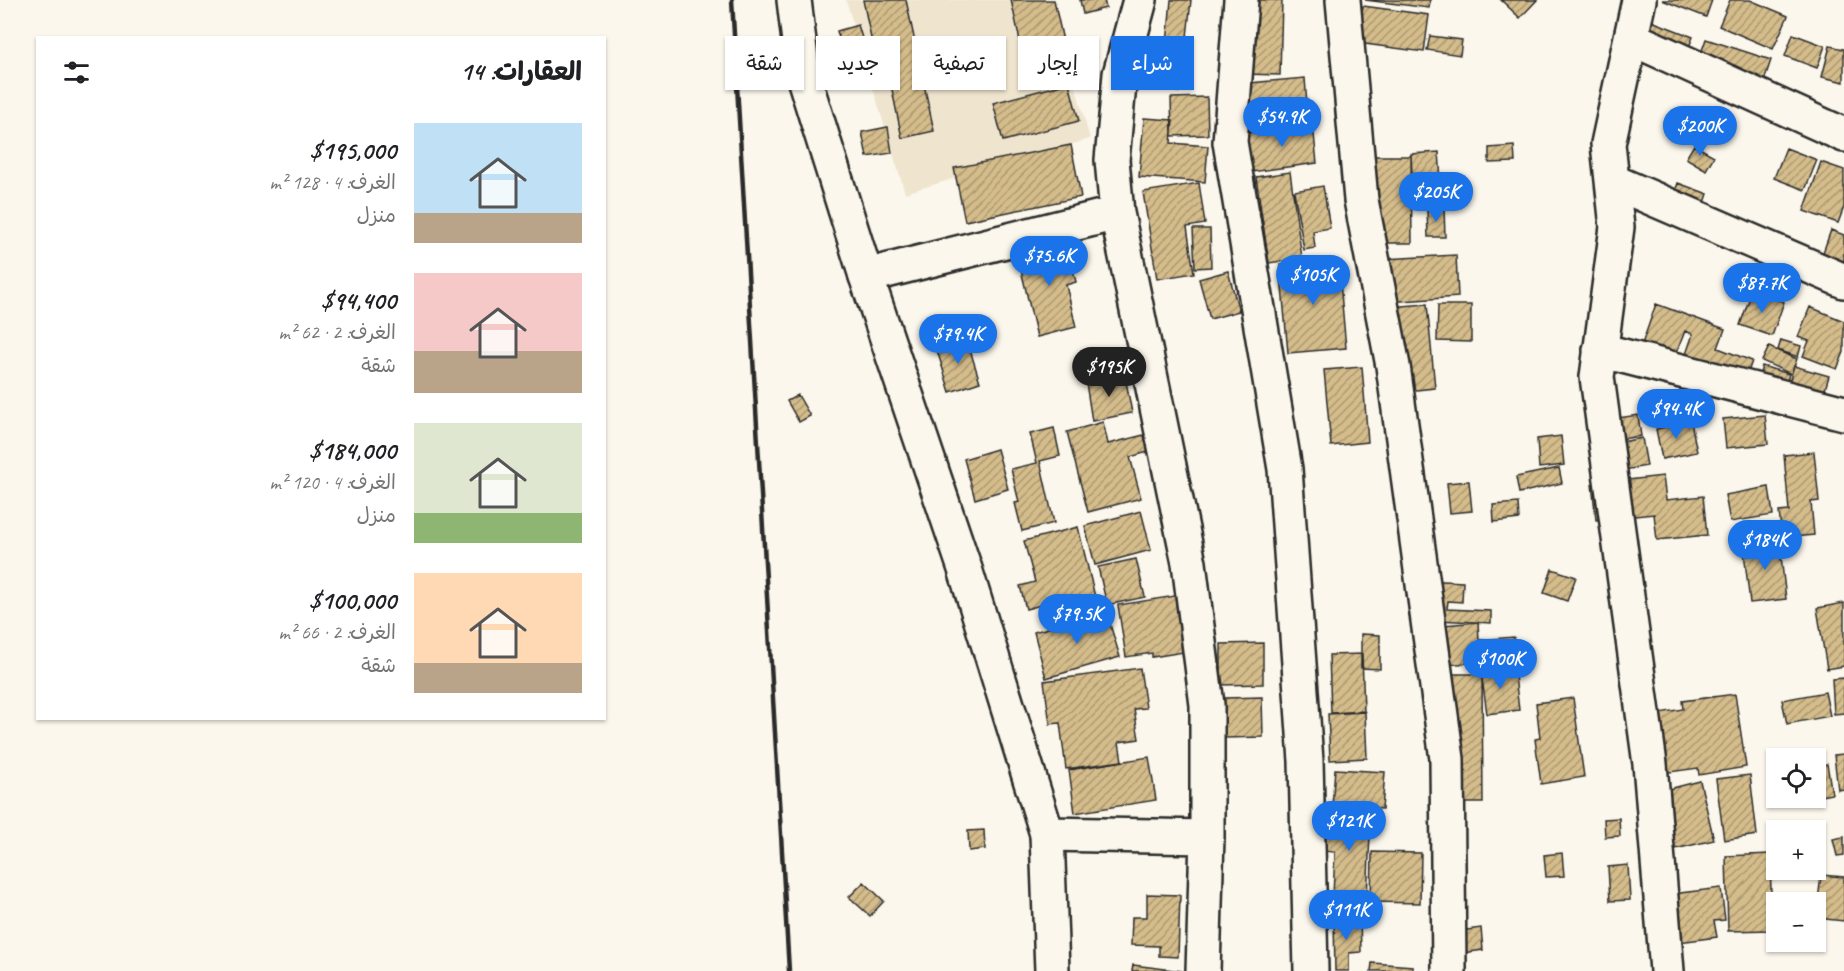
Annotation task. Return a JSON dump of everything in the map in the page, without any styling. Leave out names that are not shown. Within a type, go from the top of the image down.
[{"type":"street","points":[[794,0],[803,75],[866,276],[965,568],[1047,834],[1052,971]]},
{"type":"street","points":[[1140,0],[1120,74],[1112,160],[1117,213],[1189,563],[1207,705],[1207,837],[1203,971]]},
{"type":"street","points":[[1241,0],[1230,142],[1285,469],[1306,761],[1311,971]]},
{"type":"street","points":[[1343,0],[1361,200],[1393,366],[1447,759],[1449,971]]},
{"type":"street","points":[[1639,0],[1608,144],[1617,227],[1597,377],[1650,764],[1667,971]]},
{"type":"street","points":[[1631,38],[1844,135]]},
{"type":"street","points":[[1612,181],[1844,281]]},
{"type":"street","points":[[866,276],[1117,213]]},
{"type":"street","points":[[1600,350],[1844,414]]},
{"type":"street","points":[[1047,834],[1207,837]]},
{"type":"shaded area","points":[[846,0],[1052,0],[1062,36],[1018,36],[1018,90],[1077,90],[1090,139],[905,193],[874,90],[900,90],[900,36],[857,36]]},
{"type":"building","points":[[863,0],[906,0],[914,36],[912,90],[925,90],[934,131],[902,138],[892,90],[900,90],[900,36],[870,36]]},
{"type":"building","points":[[1011,0],[1054,0],[1062,36],[1019,36]]},
{"type":"building","points":[[1080,0],[1104,0],[1106,8],[1083,14]]},
{"type":"building","points":[[1171,0],[1191,0],[1187,36],[1168,36]]},
{"type":"building","points":[[1247,0],[1282,0],[1280,75],[1245,74]]},
{"type":"building","points":[[1365,0],[1430,0],[1429,8]]},
{"type":"building","points":[[1501,0],[1537,0],[1520,18]]},
{"type":"building","points":[[1662,0],[1712,0],[1706,17]]},
{"type":"building","points":[[1730,0],[1750,0],[1788,16],[1773,49],[1719,26]]},
{"type":"building","points":[[1363,6],[1429,15],[1424,52],[1358,43]]},
{"type":"building","points":[[1636,15],[1693,37],[1682,64]]},
{"type":"building","points":[[858,25],[861,36],[838,36],[837,31]]},
{"type":"building","points":[[1793,34],[1825,46],[1817,68],[1785,56]]},
{"type":"building","points":[[1430,36],[1462,40],[1460,55],[1427,50]]},
{"type":"building","points":[[1706,39],[1771,60],[1758,99],[1692,79]]},
{"type":"building","points":[[1830,46],[1844,49],[1844,82],[1822,77]]},
{"type":"building","points":[[1305,78],[1308,119],[1253,124],[1250,83]]},
{"type":"building","points":[[1042,90],[1071,90],[1079,121],[1003,141],[993,103]]},
{"type":"building","points":[[1207,97],[1208,135],[1172,136],[1171,98]]},
{"type":"building","points":[[1144,118],[1173,120],[1171,143],[1208,146],[1205,182],[1139,177]]},
{"type":"building","points":[[1313,125],[1317,163],[1251,172],[1246,133]]},
{"type":"building","points":[[888,127],[892,153],[867,157],[862,132]]},
{"type":"building","points":[[1071,145],[1081,197],[965,221],[954,168]]},
{"type":"building","points":[[1694,145],[1714,156],[1706,170],[1686,158]]},
{"type":"building","points":[[1514,146],[1515,162],[1489,163],[1489,148]]},
{"type":"building","points":[[1786,148],[1817,160],[1805,190],[1774,178]]},
{"type":"building","points":[[1439,152],[1442,193],[1413,196],[1411,154]]},
{"type":"building","points":[[1372,156],[1411,156],[1412,243],[1373,243]]},
{"type":"building","points":[[1821,162],[1844,170],[1844,207],[1838,223],[1804,211]]},
{"type":"building","points":[[1290,172],[1302,258],[1269,263],[1256,177]]},
{"type":"building","points":[[1199,183],[1205,224],[1187,227],[1194,273],[1157,279],[1143,192]]},
{"type":"building","points":[[1678,183],[1708,194],[1698,223],[1668,212]]},
{"type":"building","points":[[1323,186],[1330,228],[1313,231],[1315,248],[1304,250],[1294,191]]},
{"type":"building","points":[[1427,209],[1444,209],[1445,237],[1428,237]]},
{"type":"building","points":[[1193,229],[1210,229],[1211,267],[1195,268]]},
{"type":"building","points":[[1831,230],[1844,235],[1844,284],[1813,281]]},
{"type":"building","points":[[1066,241],[1076,282],[1066,285],[1076,327],[1037,337],[1017,253]]},
{"type":"building","points":[[1456,255],[1458,297],[1387,302],[1384,259]]},
{"type":"building","points":[[1338,260],[1346,348],[1288,353],[1280,265]]},
{"type":"building","points":[[1228,271],[1239,311],[1210,319],[1199,279]]},
{"type":"building","points":[[1752,291],[1784,302],[1772,336],[1740,325]]},
{"type":"building","points":[[1427,304],[1435,388],[1397,392],[1389,307]]},
{"type":"building","points":[[1656,304],[1725,329],[1718,348],[1752,361],[1743,386],[1683,363],[1693,334],[1685,331],[1674,359],[1641,347]]},
{"type":"building","points":[[1438,305],[1471,305],[1471,342],[1437,341]]},
{"type":"building","points":[[1810,307],[1844,321],[1844,352],[1837,369],[1803,356],[1809,341],[1798,337]]},
{"type":"building","points":[[966,337],[980,382],[950,392],[936,347]]},
{"type":"building","points":[[1781,340],[1801,346],[1798,357],[1778,350]]},
{"type":"building","points":[[1769,347],[1797,359],[1791,374],[1762,361]]},
{"type":"building","points":[[1762,366],[1789,374],[1782,400],[1755,392]]},
{"type":"building","points":[[1794,366],[1829,376],[1819,409],[1784,399]]},
{"type":"building","points":[[1362,367],[1368,442],[1331,446],[1324,370]]},
{"type":"building","points":[[1125,376],[1132,413],[1092,421],[1086,383]]},
{"type":"building","points":[[798,395],[810,416],[799,422],[787,401]]},
{"type":"building","points":[[1638,415],[1641,436],[1594,443],[1591,422]]},
{"type":"building","points":[[1765,415],[1768,444],[1726,448],[1723,419]]},
{"type":"building","points":[[1103,422],[1108,444],[1144,435],[1148,452],[1130,457],[1141,498],[1088,512],[1067,432]]},
{"type":"building","points":[[1691,422],[1697,452],[1662,459],[1656,429]]},
{"type":"building","points":[[1054,428],[1060,456],[1040,461],[1054,523],[1022,531],[1015,503],[1019,502],[1011,469],[1037,463],[1030,434]]},
{"type":"building","points":[[1561,436],[1564,465],[1539,468],[1537,439]]},
{"type":"building","points":[[1642,438],[1647,466],[1602,474],[1597,447]]},
{"type":"building","points":[[997,449],[1008,489],[975,499],[964,459]]},
{"type":"building","points":[[1814,452],[1819,501],[1811,502],[1814,535],[1782,538],[1779,512],[1789,511],[1784,455]]},
{"type":"building","points":[[1559,468],[1562,483],[1519,493],[1516,477]]},
{"type":"building","points":[[1663,476],[1666,500],[1703,496],[1707,535],[1657,540],[1654,514],[1596,520],[1592,484]]},
{"type":"building","points":[[1469,481],[1472,511],[1450,513],[1447,483]]},
{"type":"building","points":[[1769,487],[1773,515],[1730,522],[1725,495]]},
{"type":"building","points":[[1518,503],[1519,519],[1494,522],[1493,505]]},
{"type":"building","points":[[1141,511],[1151,550],[1095,565],[1085,526]]},
{"type":"building","points":[[1078,527],[1098,609],[1046,623],[1041,605],[1026,609],[1020,586],[1035,582],[1024,541]]},
{"type":"building","points":[[1779,539],[1786,599],[1750,603],[1743,544]]},
{"type":"building","points":[[1136,559],[1145,597],[1107,605],[1098,567]]},
{"type":"building","points":[[1552,569],[1576,577],[1567,601],[1544,593]]},
{"type":"building","points":[[1423,580],[1463,582],[1462,602],[1448,601],[1447,609],[1491,611],[1491,623],[1421,619]]},
{"type":"building","points":[[1175,596],[1184,652],[1152,657],[1152,653],[1126,657],[1118,605]]},
{"type":"building","points":[[1844,603],[1844,666],[1827,669],[1817,608]]},
{"type":"building","points":[[1106,611],[1120,657],[1046,678],[1034,632]]},
{"type":"building","points":[[1478,622],[1479,640],[1514,637],[1515,659],[1435,666],[1432,626]]},
{"type":"building","points":[[1361,634],[1380,635],[1380,669],[1361,668]]},
{"type":"building","points":[[1263,643],[1263,684],[1221,685],[1221,644]]},
{"type":"building","points":[[1362,654],[1364,711],[1331,713],[1329,655]]},
{"type":"building","points":[[1514,667],[1519,710],[1487,714],[1481,671]]},
{"type":"building","points":[[1140,668],[1146,708],[1134,709],[1139,739],[1119,742],[1122,761],[1066,769],[1060,723],[1050,724],[1044,681]]},
{"type":"building","points":[[1449,674],[1482,674],[1483,803],[1449,803]]},
{"type":"building","points":[[1844,678],[1844,713],[1834,714],[1832,679]]},
{"type":"building","points":[[1825,692],[1830,716],[1787,724],[1782,700]]},
{"type":"building","points":[[1735,694],[1746,767],[1699,775],[1698,768],[1655,774],[1648,715],[1683,709],[1682,701]]},
{"type":"building","points":[[1262,697],[1263,737],[1225,738],[1224,698]]},
{"type":"building","points":[[1573,698],[1584,777],[1541,784],[1535,739],[1540,738],[1536,703]]},
{"type":"building","points":[[1365,712],[1367,758],[1330,760],[1328,714]]},
{"type":"building","points":[[1844,754],[1844,789],[1838,790],[1834,755]]},
{"type":"building","points":[[1149,757],[1156,800],[1075,813],[1069,770]]},
{"type":"building","points":[[1826,764],[1832,794],[1826,795]]},
{"type":"building","points":[[1335,769],[1385,772],[1382,809],[1332,806]]},
{"type":"building","points":[[1750,775],[1757,835],[1724,840],[1716,779]]},
{"type":"building","points":[[1700,781],[1714,840],[1671,850],[1657,792]]},
{"type":"building","points":[[1327,812],[1371,814],[1367,898],[1333,896],[1335,852],[1325,851]]},
{"type":"building","points":[[1619,818],[1620,836],[1605,837],[1604,819]]},
{"type":"building","points":[[984,830],[985,849],[969,851],[968,831]]},
{"type":"building","points":[[1844,837],[1844,855],[1837,856],[1833,839]]},
{"type":"building","points":[[1372,852],[1421,853],[1420,903],[1371,902]]},
{"type":"building","points":[[1562,853],[1564,876],[1546,877],[1544,855]]},
{"type":"building","points":[[1766,854],[1766,880],[1771,880],[1771,892],[1766,892],[1766,930],[1728,931],[1726,856]]},
{"type":"building","points":[[1628,865],[1630,900],[1610,901],[1608,867]]},
{"type":"building","points":[[1826,875],[1844,877],[1844,921],[1826,919],[1826,892],[1819,892],[1820,880],[1826,880]]},
{"type":"building","points":[[864,882],[884,901],[870,916],[849,897]]},
{"type":"building","points":[[1721,888],[1725,920],[1714,921],[1717,937],[1679,942],[1672,894]]},
{"type":"building","points":[[1147,894],[1180,895],[1178,957],[1159,956],[1159,946],[1131,945],[1132,917],[1147,917]]},
{"type":"building","points":[[1360,918],[1361,952],[1349,953],[1349,971],[1335,971],[1334,919]]},
{"type":"building","points":[[1481,928],[1483,950],[1463,953],[1460,931]]},
{"type":"building","points":[[1372,963],[1413,966],[1413,971],[1371,971]]},
{"type":"building","points":[[1133,965],[1182,971],[1132,971]]},
{"type":"railway","points":[[732,0],[789,971]]}]
